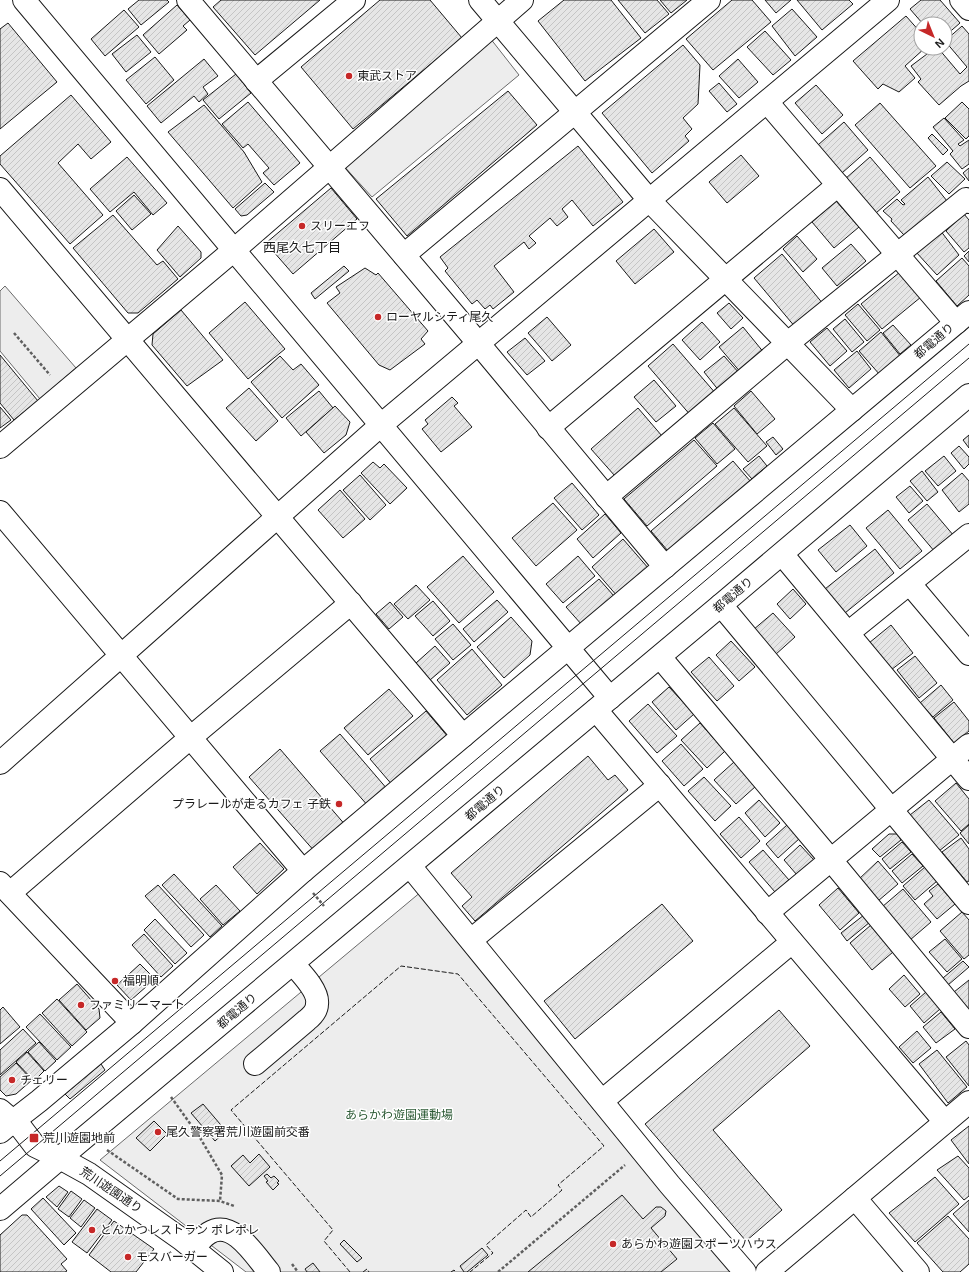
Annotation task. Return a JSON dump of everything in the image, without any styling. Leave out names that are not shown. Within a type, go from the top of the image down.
[{"type":"street","points":[[24,0],[568,648],[603,704],[660,785],[945,1122]]},
{"type":"street","points":[[188,0],[479,344],[665,567]]},
{"type":"street","points":[[256,81],[354,0]]},
{"type":"street","points":[[480,0],[650,201],[852,410]]},
{"type":"street","points":[[0,447],[234,250],[497,20],[522,0]]},
{"type":"street","points":[[404,255],[708,0]]},
{"type":"street","points":[[0,763],[381,426],[888,0]]},
{"type":"street","points":[[961,0],[969,10]]},
{"type":"street","points":[[767,102],[898,255],[962,318]]},
{"type":"street","points":[[548,428],[838,185]]},
{"type":"street","points":[[0,189],[463,736]]},
{"type":"street","points":[[606,497],[788,343],[898,255],[966,198],[969,202]]},
{"type":"street","name":"都電通り","points":[[4,1121],[39,1101],[132,1022],[303,872],[463,736],[962,318]]},
{"type":"street","name":"都電通り","points":[[0,1209],[782,554],[967,401]]},
{"type":"street","points":[[0,512],[303,872]]},
{"type":"street","points":[[848,633],[969,535]]},
{"type":"street","points":[[782,554],[969,779]]},
{"type":"street","points":[[910,584],[969,654]]},
{"type":"street","points":[[132,1022],[5,888],[190,738],[351,603]]},
{"type":"street","points":[[721,605],[969,903]]},
{"type":"street","points":[[660,657],[969,1027]]},
{"type":"street","points":[[767,913],[969,745]]},
{"type":"street","points":[[471,940],[660,785]]},
{"type":"street","points":[[410,866],[670,1185],[745,1272]]},
{"type":"street","points":[[602,1101],[792,942]]},
{"type":"street","points":[[255,1064],[314,1014],[317,1004],[316,996],[307,980],[293,964]]},
{"type":"street","points":[[767,1272],[968,1104]]},
{"type":"street","name":"荒川遊園通り","points":[[4,1121],[22,1129],[35,1146],[88,1174],[181,1239],[222,1272]]},
{"type":"street","points":[[855,1198],[918,1272]]},
{"type":"street","points":[[194,1249],[202,1238],[210,1232],[229,1231],[244,1242],[269,1272]]},
{"type":"path","points":[[14,333],[65,392]]},
{"type":"path","points":[[170,1095],[199,1136],[222,1175],[220,1201]]},
{"type":"path","points":[[105,1148],[178,1198],[220,1201],[237,1208]]},
{"type":"path","points":[[498,1272],[642,1150]]},
{"type":"path","points":[[289,1260],[298,1272]]},
{"type":"shaded area","points":[[490,38],[519,75],[372,197],[342,164]]},
{"type":"shaded area","points":[[5,286],[76,368],[40,399],[0,351],[0,291]]},
{"type":"shaded area","name":"あらかわ遊園運動場","points":[[422,891],[731,1272],[246,1272],[100,1160]]},
{"type":"building","points":[[139,0],[167,0],[169,2],[141,25],[128,9]]},
{"type":"building","points":[[221,0],[320,0],[255,55],[213,7]]},
{"type":"building","points":[[380,0],[430,0],[462,38],[353,129],[301,67]]},
{"type":"building","points":[[564,0],[611,0],[641,38],[585,81],[538,21]]},
{"type":"building","points":[[618,0],[657,0],[669,14],[645,33]]},
{"type":"building","points":[[660,0],[687,0],[671,13]]},
{"type":"building","points":[[732,0],[752,0],[771,22],[713,70],[686,39]]},
{"type":"building","points":[[765,0],[791,0],[776,13]]},
{"type":"building","points":[[797,0],[849,0],[853,4],[822,30]]},
{"type":"building","points":[[921,0],[940,0],[960,23],[953,29],[953,16],[916,16],[910,9]]},
{"type":"building","points":[[177,5],[190,20],[183,26],[187,30],[159,54],[143,35]]},
{"type":"building","points":[[792,9],[817,37],[795,56],[772,26]]},
{"type":"building","points":[[124,10],[139,27],[105,56],[91,39]]},
{"type":"building","points":[[906,16],[913,24],[913,56],[916,56],[905,66],[915,78],[899,92],[883,84],[878,89],[853,61]]},
{"type":"building","points":[[8,23],[57,82],[0,129],[0,29]]},
{"type":"building","points":[[962,26],[969,34],[969,81],[939,105],[918,82],[921,79],[911,66],[924,56],[945,56],[960,74],[967,67],[953,50],[953,34]]},
{"type":"building","points":[[765,31],[791,60],[773,75],[747,47]]},
{"type":"building","points":[[137,35],[151,52],[126,72],[112,54]]},
{"type":"building","points":[[683,45],[700,65],[698,104],[683,118],[692,129],[685,136],[689,141],[652,173],[602,113]]},
{"type":"building","points":[[155,57],[174,80],[146,104],[126,80]]},
{"type":"building","points":[[204,59],[218,76],[203,87],[208,94],[199,102],[194,96],[161,123],[147,106]]},
{"type":"building","points":[[738,59],[758,82],[739,98],[719,76]]},
{"type":"building","points":[[236,74],[251,93],[219,119],[203,100]]},
{"type":"building","points":[[719,83],[737,104],[727,112],[709,91]]},
{"type":"building","points":[[816,85],[843,115],[822,134],[795,103]]},
{"type":"building","points":[[508,91],[537,125],[407,236],[376,199]]},
{"type":"building","points":[[71,95],[111,142],[91,159],[78,144],[58,163],[103,215],[70,244],[0,164],[0,156]]},
{"type":"building","points":[[248,102],[300,163],[274,185],[263,173],[269,168],[248,144],[243,148],[222,124]]},
{"type":"building","points":[[962,102],[969,109],[969,136],[966,139],[945,118]]},
{"type":"building","points":[[880,103],[936,166],[910,188],[855,125]]},
{"type":"building","points":[[204,105],[244,152],[262,182],[233,208],[168,132]]},
{"type":"building","points":[[944,118],[964,140],[958,144],[960,146],[969,140],[969,164],[962,169],[950,154],[953,151],[933,127]]},
{"type":"building","points":[[844,122],[868,150],[842,173],[818,145]]},
{"type":"building","points":[[932,134],[948,150],[943,155],[928,138]]},
{"type":"building","points":[[578,146],[623,202],[593,226],[572,200],[562,209],[568,217],[557,226],[550,218],[529,236],[536,243],[529,249],[524,242],[494,266],[514,292],[493,309],[490,305],[485,309],[477,300],[472,304],[445,271],[448,268],[440,257]]},
{"type":"building","points":[[741,155],[759,176],[727,203],[709,182]]},
{"type":"building","points":[[127,157],[167,203],[153,215],[134,192],[110,212],[90,189]]},
{"type":"building","points":[[870,157],[900,192],[876,213],[845,179]]},
{"type":"building","points":[[947,162],[965,179],[949,194],[931,176]]},
{"type":"building","points":[[969,168],[969,181],[963,173]]},
{"type":"building","points":[[928,177],[947,201],[904,235],[891,221],[892,219],[883,211],[897,199],[903,205],[905,204],[901,200]]},
{"type":"building","points":[[265,183],[274,192],[247,215],[241,216],[235,209]]},
{"type":"building","points":[[331,188],[357,219],[293,274],[266,243]]},
{"type":"building","points":[[134,195],[151,214],[132,230],[116,211]]},
{"type":"building","points":[[836,201],[859,227],[834,248],[812,222]]},
{"type":"building","points":[[964,214],[969,220],[969,248],[964,252],[946,231]]},
{"type":"building","points":[[113,215],[157,265],[163,261],[178,279],[138,313],[128,313],[73,248]]},
{"type":"building","points":[[178,226],[201,252],[201,258],[180,277],[157,250]]},
{"type":"building","points":[[654,229],[674,252],[635,284],[616,261]]},
{"type":"building","points":[[940,230],[959,255],[937,275],[916,252]]},
{"type":"building","points":[[797,236],[817,259],[803,272],[783,249]]},
{"type":"building","points":[[851,244],[866,261],[837,286],[822,268]]},
{"type":"building","points":[[969,251],[969,262],[964,256]]},
{"type":"building","points":[[782,254],[824,305],[796,328],[754,278]]},
{"type":"building","points":[[962,258],[969,266],[969,295],[957,306],[936,281]]},
{"type":"building","points":[[344,266],[349,271],[315,299],[311,293]]},
{"type":"building","name":"ローヤルシティ尾久","points":[[365,268],[376,275],[378,273],[428,331],[421,339],[425,344],[390,370],[379,365],[327,303],[340,293],[336,287]]},
{"type":"building","points":[[900,272],[921,297],[882,329],[861,304]]},
{"type":"building","points":[[245,302],[285,349],[248,379],[209,333]]},
{"type":"building","points":[[729,303],[743,318],[731,329],[717,313]]},
{"type":"building","points":[[858,304],[880,330],[867,341],[845,315]]},
{"type":"building","points":[[181,310],[223,360],[187,386],[152,345],[153,334]]},
{"type":"building","points":[[547,317],[571,345],[552,361],[528,333]]},
{"type":"building","points":[[845,319],[864,342],[852,352],[833,329]]},
{"type":"building","points":[[702,322],[720,342],[700,360],[682,340]]},
{"type":"building","points":[[893,325],[911,345],[900,354],[883,333]]},
{"type":"building","points":[[743,327],[765,354],[742,374],[719,347]]},
{"type":"building","points":[[827,328],[847,351],[830,366],[810,342]]},
{"type":"building","points":[[881,332],[901,357],[880,375],[859,351]]},
{"type":"building","points":[[525,338],[545,361],[527,375],[507,352]]},
{"type":"building","points":[[673,344],[717,395],[692,417],[648,366]]},
{"type":"building","points":[[857,351],[871,369],[849,388],[834,370]]},
{"type":"building","points":[[0,355],[38,401],[14,420],[0,403]]},
{"type":"building","points":[[280,356],[293,370],[301,364],[319,385],[282,418],[251,382]]},
{"type":"building","points":[[724,356],[740,374],[720,392],[704,372]]},
{"type":"building","points":[[654,380],[676,406],[656,422],[634,397]]},
{"type":"building","points":[[249,388],[278,421],[256,441],[226,408]]},
{"type":"building","points":[[319,391],[333,408],[301,436],[286,418]]},
{"type":"building","points":[[751,391],[775,419],[757,434],[734,406]]},
{"type":"building","points":[[452,397],[458,403],[454,406],[472,427],[441,452],[422,429],[428,424],[425,420]]},
{"type":"building","points":[[335,406],[350,422],[346,435],[324,453],[306,432]]},
{"type":"building","points":[[0,407],[11,420],[0,428]]},
{"type":"building","points":[[638,408],[662,436],[615,476],[591,449]]},
{"type":"building","points":[[734,408],[767,446],[748,462],[715,424]]},
{"type":"building","points":[[713,423],[735,449],[717,464],[695,438]]},
{"type":"building","points":[[969,435],[969,448],[963,440]]},
{"type":"building","points":[[773,437],[783,449],[776,455],[766,442]]},
{"type":"building","points":[[694,440],[717,466],[647,526],[624,499]]},
{"type":"building","points":[[959,446],[969,457],[969,464],[964,469],[951,453]]},
{"type":"building","points":[[759,456],[767,466],[752,479],[743,469]]},
{"type":"building","points":[[944,456],[956,471],[938,486],[925,471]]},
{"type":"building","points":[[733,461],[751,482],[668,551],[651,531]]},
{"type":"building","points":[[373,462],[380,468],[384,464],[407,488],[390,504],[361,473]]},
{"type":"building","points":[[922,471],[938,492],[927,501],[910,481]]},
{"type":"building","points":[[962,473],[969,481],[969,504],[959,512],[942,490]]},
{"type":"building","points":[[360,475],[386,505],[370,520],[343,490]]},
{"type":"building","points":[[572,483],[599,515],[582,530],[554,498]]},
{"type":"building","points":[[910,486],[923,501],[909,513],[896,497]]},
{"type":"building","points":[[340,490],[365,519],[343,538],[318,510]]},
{"type":"building","points":[[553,503],[577,530],[536,566],[512,538]]},
{"type":"building","points":[[927,504],[954,536],[935,552],[908,520]]},
{"type":"building","points":[[888,510],[922,551],[900,569],[866,528]]},
{"type":"building","points":[[605,514],[621,533],[593,558],[577,539]]},
{"type":"building","points":[[850,525],[867,546],[836,572],[818,550]]},
{"type":"building","points":[[623,539],[649,569],[618,597],[592,567]]},
{"type":"building","points":[[875,549],[894,573],[845,613],[825,589]]},
{"type":"building","points":[[463,556],[494,592],[459,623],[427,587]]},
{"type":"building","points":[[578,556],[595,576],[563,603],[546,584]]},
{"type":"building","points":[[599,579],[614,596],[582,625],[566,607]]},
{"type":"building","points":[[416,585],[430,600],[408,619],[394,604]]},
{"type":"building","points":[[793,589],[806,604],[790,619],[777,604]]},
{"type":"building","points":[[497,600],[508,612],[474,642],[463,629]]},
{"type":"building","points":[[433,601],[450,621],[433,636],[415,616]]},
{"type":"building","points":[[390,602],[403,617],[389,629],[376,614]]},
{"type":"building","points":[[773,613],[795,637],[775,655],[753,630]]},
{"type":"building","points":[[511,617],[532,641],[530,655],[504,678],[477,647]]},
{"type":"building","points":[[453,624],[471,645],[453,660],[435,639]]},
{"type":"building","points":[[891,625],[913,653],[891,670],[869,643]]},
{"type":"building","points":[[731,641],[755,667],[739,681],[716,655]]},
{"type":"building","points":[[435,646],[450,663],[430,680],[416,663]]},
{"type":"building","points":[[472,649],[502,685],[467,715],[437,680]]},
{"type":"building","points":[[915,656],[937,683],[919,698],[897,670]]},
{"type":"building","points":[[709,657],[734,686],[717,701],[691,672]]},
{"type":"building","points":[[941,685],[953,700],[933,717],[920,703]]},
{"type":"building","points":[[669,687],[694,714],[676,730],[652,702]]},
{"type":"building","points":[[389,689],[413,716],[368,755],[344,728]]},
{"type":"building","points":[[954,702],[969,721],[969,731],[954,743],[934,718]]},
{"type":"building","points":[[648,704],[677,736],[657,753],[629,721]]},
{"type":"building","points":[[426,711],[449,738],[394,787],[370,759]]},
{"type":"building","points":[[700,723],[725,751],[707,768],[681,740]]},
{"type":"building","points":[[340,734],[388,790],[369,807],[320,751]]},
{"type":"building","points":[[681,744],[703,769],[684,786],[662,761]]},
{"type":"building","points":[[280,749],[347,827],[316,853],[249,777]]},
{"type":"building","points":[[588,756],[608,780],[615,775],[628,790],[475,921],[462,906],[472,897],[451,873]]},
{"type":"building","points":[[734,762],[756,786],[736,804],[714,780]]},
{"type":"building","points":[[704,777],[731,806],[715,821],[688,791]]},
{"type":"building","points":[[956,783],[969,799],[969,824],[961,831],[935,801]]},
{"type":"building","points":[[759,800],[780,823],[765,837],[745,813]]},
{"type":"building","points":[[929,800],[959,835],[939,851],[910,815]]},
{"type":"building","points":[[739,817],[760,841],[741,858],[720,834]]},
{"type":"building","points":[[787,825],[800,838],[778,858],[766,844]]},
{"type":"building","points":[[969,825],[969,844],[960,833]]},
{"type":"building","points":[[889,834],[897,834],[901,840],[880,857],[872,849]]},
{"type":"building","points":[[961,838],[969,849],[969,881],[967,882],[942,852]]},
{"type":"building","points":[[902,842],[911,852],[890,869],[882,859]]},
{"type":"building","points":[[260,843],[284,869],[257,894],[233,867]]},
{"type":"building","points":[[800,845],[814,860],[797,875],[784,860]]},
{"type":"building","points":[[763,850],[789,880],[775,892],[749,862]]},
{"type":"building","points":[[912,854],[923,866],[902,883],[892,871]]},
{"type":"building","points":[[878,861],[898,884],[878,901],[858,880]]},
{"type":"building","points":[[925,867],[937,881],[915,900],[903,886]]},
{"type":"building","points":[[174,874],[222,926],[210,937],[162,885]]},
{"type":"building","points":[[938,884],[955,904],[937,919],[924,904],[933,896],[929,891]]},
{"type":"building","points":[[158,885],[204,935],[191,947],[145,896]]},
{"type":"building","points":[[216,885],[240,911],[223,925],[200,899]]},
{"type":"building","points":[[838,888],[859,913],[840,930],[819,905]]},
{"type":"building","points":[[903,889],[931,922],[910,940],[882,907]]},
{"type":"building","points":[[662,904],[693,941],[575,1039],[544,1001]]},
{"type":"building","points":[[962,912],[969,920],[969,955],[964,959],[940,931]]},
{"type":"building","points":[[864,915],[870,922],[847,941],[841,933]]},
{"type":"building","points":[[155,919],[187,953],[175,964],[144,930]]},
{"type":"building","points":[[871,925],[893,952],[872,970],[850,943]]},
{"type":"building","points":[[144,934],[173,966],[161,977],[132,945]]},
{"type":"building","points":[[945,939],[962,959],[947,972],[929,952]]},
{"type":"building","points":[[963,961],[969,967],[948,985],[943,978]]},
{"type":"building","points":[[140,964],[155,979],[131,1000],[117,985]]},
{"type":"building","points":[[904,975],[920,994],[905,1007],[889,989]]},
{"type":"building","points":[[969,980],[969,1010],[954,992]]},
{"type":"building","points":[[77,984],[99,1009],[100,1018],[86,1030],[59,1000]]},
{"type":"building","points":[[926,992],[940,1009],[924,1023],[910,1006]]},
{"type":"building","points":[[57,999],[87,1032],[72,1046],[42,1013]]},
{"type":"building","points":[[3,1007],[20,1027],[0,1044],[0,1010]]},
{"type":"building","points":[[779,1010],[810,1046],[713,1130],[782,1210],[746,1241],[645,1124]]},
{"type":"building","points":[[941,1012],[955,1029],[936,1043],[923,1027]]},
{"type":"building","points":[[40,1014],[71,1047],[57,1060],[26,1027]]},
{"type":"building","points":[[23,1029],[36,1043],[0,1075],[0,1050]]},
{"type":"building","points":[[917,1031],[931,1048],[913,1063],[899,1047]]},
{"type":"building","points":[[966,1041],[969,1045],[969,1086],[946,1057]]},
{"type":"building","points":[[39,1042],[56,1061],[45,1071],[28,1052]]},
{"type":"building","points":[[937,1050],[967,1087],[948,1103],[919,1064]]},
{"type":"building","points":[[27,1052],[44,1071],[34,1081],[16,1062]]},
{"type":"building","points":[[16,1063],[32,1080],[16,1094],[6,1096],[0,1090],[0,1077]]},
{"type":"building","name":"荒川遊園地前","points":[[101,1064],[105,1070],[70,1099],[65,1094]]},
{"type":"building","points":[[203,1104],[226,1131],[215,1141],[191,1113]]},
{"type":"building","points":[[154,1121],[167,1134],[150,1151],[136,1138]]},
{"type":"building","points":[[969,1126],[969,1164],[951,1140]]},
{"type":"building","points":[[259,1154],[270,1167],[249,1186],[231,1166],[243,1155],[250,1163]]},
{"type":"building","points":[[958,1156],[969,1168],[969,1196],[964,1200],[937,1170]]},
{"type":"building","points":[[267,1174],[271,1178],[274,1176],[279,1181],[277,1183],[279,1184],[273,1190],[266,1182],[268,1181],[264,1176]]},
{"type":"building","points":[[935,1177],[959,1204],[915,1242],[889,1213]]},
{"type":"building","points":[[59,1186],[68,1192],[57,1207],[46,1197]]},
{"type":"building","points":[[71,1191],[82,1199],[69,1217],[58,1209]]},
{"type":"building","name":"あらかわ遊園スポーツハウス","points":[[622,1195],[643,1219],[656,1207],[661,1207],[666,1211],[665,1216],[651,1228],[677,1259],[661,1272],[528,1272]]},
{"type":"building","points":[[43,1198],[76,1233],[64,1245],[31,1209]]},
{"type":"building","points":[[84,1200],[95,1208],[81,1227],[70,1218]]},
{"type":"building","points":[[969,1200],[969,1232],[953,1214]]},
{"type":"building","points":[[97,1209],[112,1220],[87,1253],[72,1242]]},
{"type":"building","points":[[22,1215],[27,1215],[67,1259],[61,1264],[67,1271],[0,1272],[0,1235]]},
{"type":"building","points":[[948,1216],[969,1239],[969,1264],[960,1272],[943,1272],[917,1243]]},
{"type":"building","points":[[114,1221],[154,1249],[136,1272],[111,1272],[89,1255]]},
{"type":"building","points":[[344,1240],[362,1258],[357,1262],[340,1244]]},
{"type":"building","points":[[482,1248],[488,1255],[467,1272],[464,1272],[460,1266]]},
{"type":"building","points":[[313,1263],[320,1272],[307,1272],[305,1269]]},
{"type":"tram line","points":[[0,1161],[969,344]]},
{"type":"tram line","points":[[0,1176],[969,358]]},
{"type":"fence","points":[[350,1272],[324,1241],[333,1230],[231,1110],[401,966],[458,974],[604,1146],[558,1185],[562,1190],[531,1217],[526,1210],[486,1245],[493,1253],[470,1272]]},
{"type":"fence","points":[[363,1272],[367,1269],[369,1272]]},
{"type":"fence","points":[[451,1272],[454,1270],[456,1272]]},
{"type":"place","name":"東武ストア","points":[[349,76]]},
{"type":"place","name":"スリーエフ","points":[[302,226]]},
{"type":"place","name":"ローヤルシティ尾久","points":[[378,317]]},
{"type":"place","name":"プラレールが走るカフェ 子鉄","points":[[339,804]]},
{"type":"place","name":"福明順","points":[[115,981]]},
{"type":"place","name":"ファミリーマート","points":[[81,1005]]},
{"type":"place","name":"チェリー","points":[[12,1080]]},
{"type":"place","name":"尾久警察署荒川遊園前交番","points":[[158,1132]]},
{"type":"place","name":"荒川遊園地前","points":[[34,1138]]},
{"type":"place","name":"とんかつレストラン ポレポレ","points":[[92,1230]]},
{"type":"place","name":"あらかわ遊園スポーツハウス","points":[[613,1244]]},
{"type":"place","name":"モスバーガー","points":[[128,1257]]},
{"type":"district","name":"西尾久七丁目","points":[[302,247]]}]
